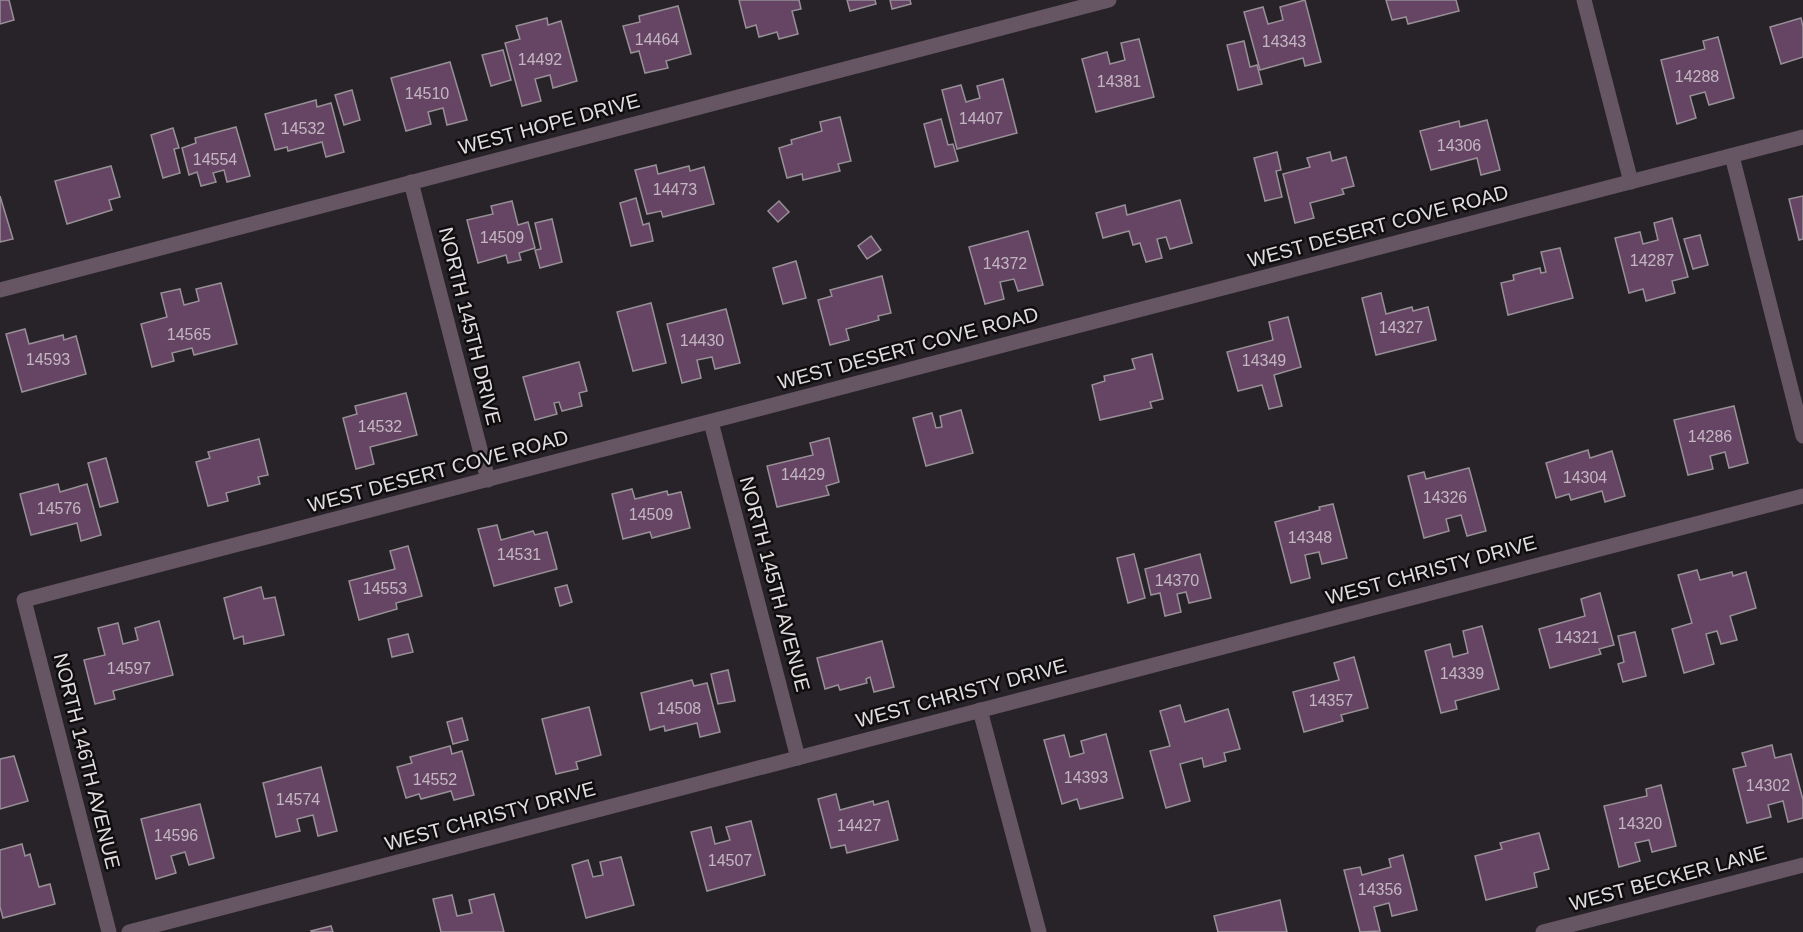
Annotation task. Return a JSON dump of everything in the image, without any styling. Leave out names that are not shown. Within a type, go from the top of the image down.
[{"type":"street","name":"WEST HOPE DRIVE","points":[[0,290],[1109,0]]},
{"type":"street","points":[[1584,0],[1631,182]]},
{"type":"street","name":"WEST DESERT COVE ROAD","points":[[24,600],[1803,137]]},
{"type":"street","points":[[1732,156],[1803,436]]},
{"type":"street","name":"NORTH 145TH DRIVE","points":[[411,182],[488,480]]},
{"type":"street","name":"NORTH 145TH AVENUE","points":[[711,422],[798,758]]},
{"type":"street","name":"WEST CHRISTY DRIVE","points":[[129,932],[1803,496]]},
{"type":"street","name":"NORTH 146TH AVENUE","points":[[24,600],[109,932]]},
{"type":"street","points":[[980,710],[1039,932]]},
{"type":"street","name":"WEST BECKER LANE","points":[[1543,932],[1802,868]]},
{"type":"building","points":[[0,0],[9,0],[14,20],[0,24]]},
{"type":"building","points":[[739,0],[799,0],[801,9],[792,11],[798,34],[779,39],[777,32],[759,37],[756,25],[746,28]]},
{"type":"building","points":[[847,0],[875,0],[876,4],[850,11]]},
{"type":"building","points":[[890,0],[910,0],[911,4],[892,9]]},
{"type":"building","points":[[1305,0],[1321,62],[1305,66],[1303,58],[1260,70],[1244,12],[1263,7],[1268,24],[1283,20],[1280,7]]},
{"type":"building","points":[[1386,0],[1456,0],[1459,11],[1408,24],[1406,17],[1392,20]]},
{"type":"building","points":[[678,6],[691,54],[666,61],[668,68],[645,73],[639,51],[631,53],[623,26],[640,22],[639,16]]},
{"type":"building","points":[[547,18],[548,25],[561,21],[577,81],[553,88],[550,75],[535,79],[541,101],[522,106],[505,43],[520,39],[516,26]]},
{"type":"building","points":[[1801,18],[1803,57],[1781,64],[1770,27]]},
{"type":"building","points":[[1718,37],[1734,98],[1709,105],[1705,92],[1690,96],[1696,118],[1677,124],[1661,60],[1705,49],[1703,41]]},
{"type":"building","points":[[1139,39],[1154,97],[1096,112],[1082,59],[1107,52],[1110,64],[1125,60],[1121,43]]},
{"type":"building","points":[[1244,41],[1250,67],[1257,65],[1262,84],[1238,90],[1227,45]]},
{"type":"building","points":[[503,50],[511,80],[491,86],[482,55]]},
{"type":"building","points":[[450,62],[467,120],[447,125],[443,108],[428,112],[431,124],[406,131],[391,78]]},
{"type":"building","points":[[1003,79],[1017,133],[957,149],[942,90],[961,85],[966,102],[980,98],[977,86]]},
{"type":"building","points":[[352,90],[360,120],[344,125],[335,95]]},
{"type":"building","points":[[316,100],[317,107],[331,103],[344,152],[326,157],[322,142],[288,151],[287,147],[275,150],[265,114]]},
{"type":"building","points":[[840,117],[851,161],[838,164],[840,171],[803,180],[802,174],[787,178],[779,148],[792,144],[791,140],[822,131],[820,122]]},
{"type":"building","points":[[941,119],[948,145],[953,144],[958,161],[935,167],[924,124]]},
{"type":"building","points":[[1487,120],[1500,170],[1481,175],[1477,158],[1431,170],[1420,131],[1459,121],[1460,127]]},
{"type":"building","points":[[236,127],[250,176],[227,182],[224,170],[213,173],[216,182],[201,186],[197,172],[189,175],[182,148],[196,143],[195,138]]},
{"type":"building","points":[[173,128],[179,148],[174,149],[180,173],[163,178],[151,135]]},
{"type":"building","points":[[1277,152],[1281,170],[1276,171],[1282,197],[1265,201],[1254,158]]},
{"type":"building","points":[[1330,152],[1332,161],[1346,157],[1354,186],[1342,189],[1344,194],[1310,203],[1314,218],[1295,223],[1283,174],[1310,167],[1307,158]]},
{"type":"building","points":[[656,165],[658,174],[689,166],[690,171],[704,167],[714,204],[663,217],[661,211],[647,214],[635,170]]},
{"type":"building","points":[[111,166],[120,197],[109,200],[112,210],[67,224],[55,181]]},
{"type":"building","points":[[0,196],[13,239],[0,242]]},
{"type":"building","points":[[1803,196],[1803,239],[1799,240],[1789,199]]},
{"type":"building","points":[[636,198],[643,225],[649,223],[653,241],[631,246],[620,203]]},
{"type":"building","points":[[1180,200],[1192,243],[1170,249],[1166,237],[1157,239],[1162,258],[1146,262],[1140,243],[1133,245],[1129,231],[1103,238],[1096,213],[1125,205],[1127,215]]},
{"type":"building","points":[[512,201],[518,225],[528,222],[535,248],[519,253],[521,260],[508,263],[506,255],[478,263],[467,220],[493,214],[491,206]]},
{"type":"building","points":[[779,201],[789,212],[778,222],[768,211]]},
{"type":"building","points":[[1672,218],[1688,277],[1672,281],[1675,293],[1646,301],[1643,289],[1629,293],[1615,238],[1640,232],[1643,244],[1658,240],[1654,223]]},
{"type":"building","points":[[552,219],[562,262],[540,268],[535,250],[541,249],[535,223]]},
{"type":"building","points":[[1028,231],[1043,285],[1018,291],[1014,279],[1000,282],[1004,299],[985,304],[969,247]]},
{"type":"building","points":[[1700,235],[1708,265],[1693,269],[1684,239]]},
{"type":"building","points":[[871,236],[881,250],[867,259],[858,246]]},
{"type":"building","points":[[1560,248],[1573,298],[1508,315],[1501,283],[1514,280],[1513,275],[1540,268],[1541,273],[1546,272],[1541,252]]},
{"type":"building","points":[[796,261],[806,298],[783,304],[773,268]]},
{"type":"building","points":[[882,276],[891,313],[878,316],[879,320],[846,329],[849,340],[830,345],[818,300],[832,296],[830,290]]},
{"type":"building","points":[[221,283],[237,344],[194,355],[192,348],[172,353],[174,361],[152,367],[141,324],[167,317],[161,293],[180,289],[184,305],[199,301],[196,289]]},
{"type":"building","points":[[1381,293],[1386,314],[1412,307],[1413,311],[1428,307],[1436,340],[1376,355],[1362,298]]},
{"type":"building","points":[[651,303],[666,363],[633,371],[617,312]]},
{"type":"building","points":[[726,309],[740,363],[715,369],[712,357],[697,360],[701,378],[682,383],[667,324]]},
{"type":"building","points":[[1288,317],[1301,367],[1274,375],[1282,406],[1269,409],[1262,385],[1238,391],[1227,352],[1273,340],[1269,322]]},
{"type":"building","points":[[25,329],[29,344],[63,335],[64,340],[76,336],[86,374],[22,392],[6,334]]},
{"type":"building","points":[[1152,354],[1163,399],[1150,402],[1152,408],[1100,420],[1092,385],[1105,381],[1104,376],[1135,369],[1132,359]]},
{"type":"building","points":[[579,362],[587,391],[579,393],[582,406],[562,411],[559,402],[554,403],[557,414],[535,420],[523,377]]},
{"type":"building","points":[[406,393],[417,435],[370,447],[374,464],[356,469],[343,418],[357,414],[355,406]]},
{"type":"building","points":[[1734,406],[1748,463],[1729,468],[1725,452],[1710,456],[1713,469],[1688,475],[1674,420]]},
{"type":"building","points":[[961,410],[973,453],[926,466],[913,418],[932,413],[936,428],[942,427],[940,416]]},
{"type":"building","points":[[829,438],[839,482],[826,486],[829,495],[777,507],[767,466],[813,455],[810,443]]},
{"type":"building","points":[[259,439],[268,475],[258,477],[260,484],[226,493],[228,501],[208,506],[196,462],[210,458],[208,452]]},
{"type":"building","points":[[1588,450],[1590,458],[1612,451],[1625,496],[1605,502],[1602,491],[1571,500],[1569,494],[1556,498],[1546,463]]},
{"type":"building","points":[[106,458],[118,502],[100,507],[88,463]]},
{"type":"building","points":[[1469,468],[1486,531],[1467,536],[1461,515],[1446,519],[1449,531],[1424,538],[1408,476],[1424,472],[1426,479]]},
{"type":"building","points":[[58,484],[60,492],[87,484],[101,535],[81,541],[77,523],[31,535],[20,494]]},
{"type":"building","points":[[632,489],[635,499],[667,491],[668,495],[681,492],[690,528],[652,538],[650,532],[623,539],[612,494]]},
{"type":"building","points":[[1333,504],[1347,558],[1322,564],[1319,552],[1305,555],[1310,578],[1291,583],[1275,522],[1320,510],[1319,507]]},
{"type":"building","points":[[497,525],[501,540],[533,531],[535,535],[547,532],[557,569],[494,586],[478,529]]},
{"type":"building","points":[[408,546],[422,596],[396,603],[397,609],[359,620],[349,581],[395,569],[390,551]]},
{"type":"building","points":[[1134,554],[1145,598],[1128,603],[1117,558]]},
{"type":"building","points":[[1200,554],[1211,598],[1189,603],[1186,592],[1177,594],[1181,612],[1165,616],[1160,593],[1151,595],[1145,569]]},
{"type":"building","points":[[1697,570],[1700,580],[1732,572],[1733,576],[1746,572],[1756,608],[1730,616],[1737,640],[1721,644],[1717,631],[1706,634],[1714,664],[1684,673],[1672,629],[1692,623],[1678,575]]},
{"type":"building","points":[[567,585],[572,602],[560,606],[555,588]]},
{"type":"building","points":[[261,587],[264,599],[275,597],[284,635],[244,644],[243,636],[234,639],[224,598]]},
{"type":"building","points":[[1600,593],[1614,645],[1599,649],[1601,654],[1550,668],[1539,629],[1585,616],[1581,599]]},
{"type":"building","points":[[159,621],[173,675],[113,691],[115,699],[95,704],[84,660],[105,655],[98,628],[118,623],[123,644],[138,640],[135,628]]},
{"type":"building","points":[[1482,626],[1499,689],[1455,701],[1457,709],[1441,713],[1425,651],[1450,644],[1453,657],[1468,653],[1463,631]]},
{"type":"building","points":[[1635,632],[1646,676],[1623,682],[1618,664],[1624,662],[1618,636]]},
{"type":"building","points":[[408,634],[413,652],[392,657],[388,639]]},
{"type":"building","points":[[882,641],[894,687],[874,692],[870,677],[866,679],[867,683],[840,690],[838,685],[825,689],[817,658]]},
{"type":"building","points":[[1354,657],[1368,708],[1341,715],[1343,721],[1304,732],[1293,692],[1339,680],[1334,663]]},
{"type":"building","points":[[728,670],[735,701],[718,704],[711,674]]},
{"type":"building","points":[[692,680],[694,686],[707,683],[720,732],[700,737],[697,723],[665,731],[664,726],[650,730],[641,693]]},
{"type":"building","points":[[1180,705],[1185,722],[1228,709],[1240,749],[1224,753],[1226,761],[1204,767],[1202,758],[1180,764],[1190,801],[1166,808],[1150,751],[1170,746],[1160,711]]},
{"type":"building","points":[[589,707],[601,755],[576,762],[578,769],[556,774],[542,719]]},
{"type":"building","points":[[462,718],[468,740],[453,744],[447,722]]},
{"type":"building","points":[[1106,734],[1123,798],[1080,809],[1077,799],[1062,804],[1044,740],[1064,735],[1070,757],[1084,753],[1081,741]]},
{"type":"building","points":[[1772,745],[1775,758],[1791,754],[1803,800],[1803,818],[1788,822],[1783,801],[1768,805],[1771,817],[1747,823],[1733,769],[1746,766],[1742,753]]},
{"type":"building","points":[[450,746],[452,754],[462,751],[474,795],[454,800],[451,791],[421,799],[419,794],[406,798],[397,767],[412,763],[410,757]]},
{"type":"building","points":[[14,756],[28,801],[0,809],[0,759]]},
{"type":"building","points":[[321,767],[337,831],[318,836],[313,815],[297,819],[300,831],[276,837],[263,783]]},
{"type":"building","points":[[1661,785],[1676,846],[1652,852],[1649,840],[1635,843],[1640,861],[1619,867],[1604,806],[1647,796],[1646,789]]},
{"type":"building","points":[[836,794],[840,810],[873,801],[874,805],[888,801],[898,840],[847,853],[845,845],[831,848],[818,799]]},
{"type":"building","points":[[200,804],[214,858],[189,865],[185,852],[171,856],[176,873],[156,879],[141,819]]},
{"type":"building","points":[[751,821],[765,875],[707,891],[691,832],[711,827],[715,844],[730,840],[726,827]]},
{"type":"building","points":[[1539,833],[1549,869],[1534,873],[1537,887],[1486,900],[1475,856],[1502,849],[1500,843]]},
{"type":"building","points":[[22,844],[25,856],[30,854],[39,887],[50,884],[55,904],[3,918],[0,907],[0,850]]},
{"type":"building","points":[[1403,855],[1417,910],[1392,916],[1389,903],[1374,907],[1380,931],[1360,932],[1344,870],[1360,867],[1362,875],[1391,867],[1389,859]]},
{"type":"building","points":[[621,857],[634,905],[586,918],[572,865],[588,860],[593,877],[603,875],[600,862]]},
{"type":"building","points":[[494,894],[504,932],[441,932],[433,899],[452,895],[457,916],[472,913],[469,900]]},
{"type":"building","points":[[1280,900],[1287,932],[1218,932],[1214,916]]},
{"type":"building","points":[[331,926],[333,932],[311,931]]}]
